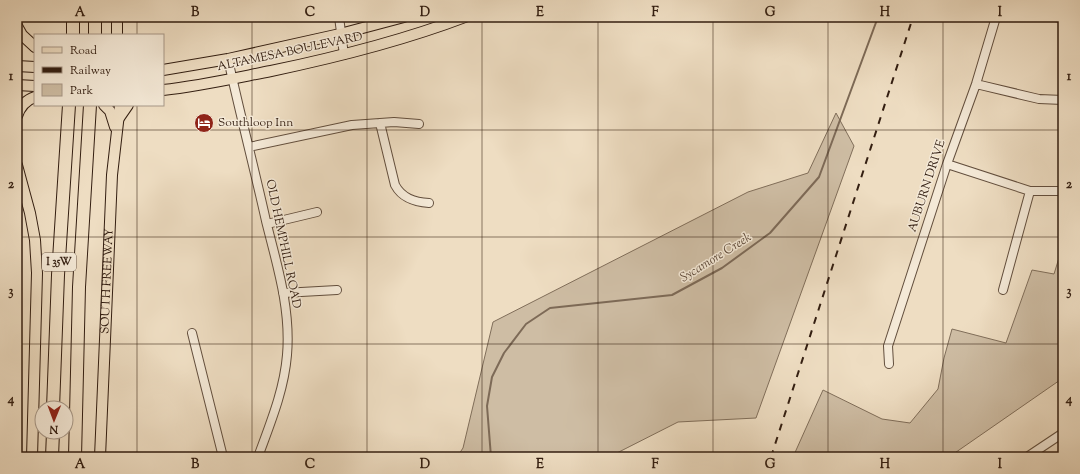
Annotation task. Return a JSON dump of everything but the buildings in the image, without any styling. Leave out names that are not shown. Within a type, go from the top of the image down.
[{"type":"highway","points":[[73,17],[73,34]]},
{"type":"highway","points":[[95,17],[95,34]]},
{"type":"highway","name":"I 35W","points":[[54,400],[58,275],[68,110]]},
{"type":"highway","name":"I 35W","points":[[75,457],[79,287],[90,110]]},
{"type":"highway","points":[[52,457],[53,440]]},
{"type":"main road","name":"ALTAMESA BOULEVARD","points":[[164,70],[228,59],[340,34],[404,17]]},
{"type":"main road","name":"ALTAMESA BOULEVARD","points":[[164,90],[233,79],[344,55],[399,40],[465,17]]},
{"type":"main road","points":[[17,26],[22,35],[34,46]]},
{"type":"main road","points":[[17,66],[34,67]]},
{"type":"main road","points":[[17,85],[34,86]]},
{"type":"main road","points":[[17,116],[19,110],[25,103],[34,98]]},
{"type":"main road","points":[[105,106],[110,111],[113,118],[116,139]]},
{"type":"main road","name":"SOUTH FREEWAY","points":[[100,457],[109,221],[112,175],[120,106]]},
{"type":"main road","points":[[118,120],[127,106]]},
{"type":"main road","points":[[17,164],[30,213],[35,240],[38,273],[32,457]]},
{"type":"street","points":[[339,17],[340,34],[344,55]]},
{"type":"street","name":"AUBURN DRIVE","points":[[889,364],[888,346],[947,164],[976,84],[996,17]]},
{"type":"street","points":[[1055,17],[1063,18]]},
{"type":"street","name":"OLD HEMPHILL ROAD","points":[[228,59],[286,308],[288,338],[285,368],[279,397],[258,457]]},
{"type":"street","points":[[976,84],[1039,99],[1063,100]]},
{"type":"street","points":[[249,147],[352,125],[380,123],[419,124]]},
{"type":"street","points":[[380,123],[397,190],[411,200],[429,203]]},
{"type":"street","points":[[947,164],[1030,191],[1063,191]]},
{"type":"street","points":[[1003,290],[1030,191]]},
{"type":"street","points":[[267,224],[317,212]]},
{"type":"street","points":[[283,293],[336,290]]},
{"type":"street","points":[[192,333],[223,457]]},
{"type":"street","points":[[1028,457],[1063,433]]},
{"type":"green space","points":[[836,113],[854,146],[756,418],[678,422],[609,457],[457,457],[463,448],[493,322],[748,192],[808,173]]},
{"type":"green space","points":[[1063,245],[1063,378],[949,457],[793,457],[823,390],[882,419],[910,423],[938,389],[944,358],[952,329],[1006,343],[1032,270],[1054,274]]},
{"type":"waterway","name":"Sycamore Creek","points":[[491,457],[487,406],[492,377],[504,353],[526,324],[550,308],[672,295],[722,268],[770,233],[819,177],[878,17]]},
{"type":"railway","points":[[771,457],[913,17]]},
{"type":"place","name":"Southloop Inn","points":[[204,123]]}]
